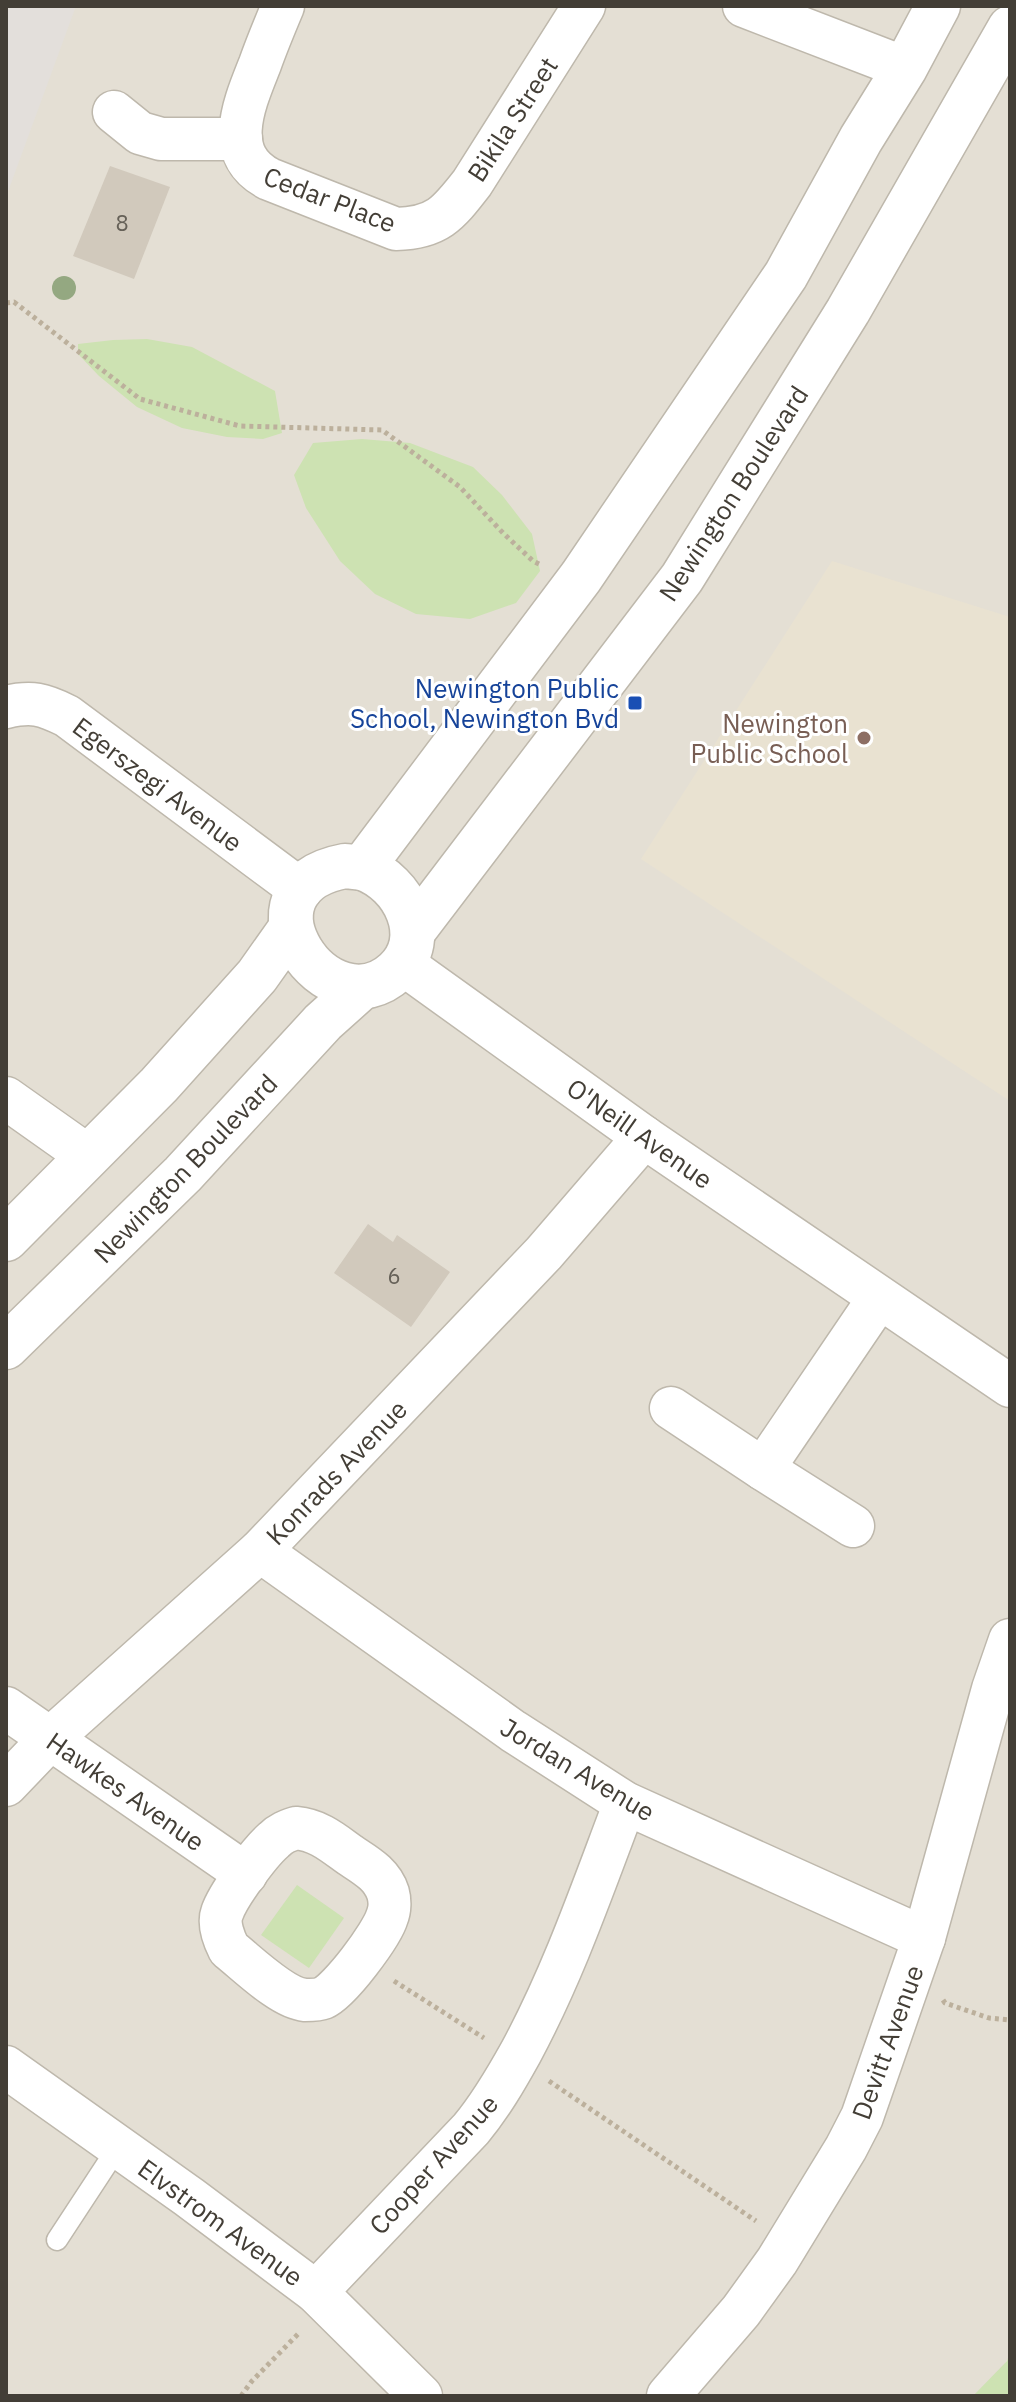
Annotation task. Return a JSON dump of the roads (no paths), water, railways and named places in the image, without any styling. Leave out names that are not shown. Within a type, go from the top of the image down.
[{"type":"street","points":[[241,139],[245,101],[283,6]]},
{"type":"street","name":"Bikila Street","points":[[430,224],[446,214],[472,183],[584,6]]},
{"type":"street","points":[[744,6],[905,68]]},
{"type":"street","points":[[362,868],[581,577],[786,275],[938,6]]},
{"type":"street","name":"Newington Boulevard","points":[[408,947],[691,565],[848,311],[1010,28]]},
{"type":"street","name":"Cedar Place","points":[[114,112],[140,133],[161,139],[241,139],[249,164],[269,179],[396,229],[430,224]]},
{"type":"street","name":"Egerszegi Avenue","points":[[6,707],[28,702],[67,716],[296,909]]},
{"type":"street","points":[[6,1239],[159,1085],[257,976],[313,877],[328,869],[345,866],[362,868],[381,878],[396,892],[408,910],[408,947],[391,975],[377,983],[362,987],[342,983],[324,975],[309,963],[297,947],[296,909]]},
{"type":"street","name":"O'Neill Avenue","points":[[408,947],[644,1137],[1010,1386]]},
{"type":"street","name":"Newington Boulevard","points":[[6,1347],[183,1174],[323,1022],[362,987]]},
{"type":"street","points":[[6,1098],[88,1156]]},
{"type":"street","name":"Konrads Avenue","points":[[6,1785],[50,1739],[260,1551],[544,1253],[644,1137]]},
{"type":"street","points":[[763,1469],[879,1298]]},
{"type":"street","points":[[671,1408],[853,1526]]},
{"type":"street","name":"Jordan Avenue","points":[[260,1551],[513,1731],[625,1803],[922,1945]]},
{"type":"street","name":"Devitt Avenue","points":[[668,2396],[741,2311],[788,2243],[862,2117],[922,1945],[993,1689],[1010,1640]]},
{"type":"street","name":"Hawkes Avenue","points":[[6,1708],[246,1874]]},
{"type":"street","name":"Cooper Avenue","points":[[322,2298],[486,2111],[559,1977],[625,1803]]},
{"type":"street","points":[[296,1828],[320,1833],[376,1873],[387,1890],[390,1901],[388,1915],[383,1927],[342,1984],[322,1998],[302,2000],[289,1995],[229,1949],[224,1940],[223,1912],[246,1874],[272,1841],[284,1832],[296,1828]]},
{"type":"street","name":"Elvstrom Avenue","points":[[6,2067],[189,2197],[322,2298],[421,2396]]},
{"type":"lane","points":[[57,2240],[118,2147]]},
{"type":"place","name":"Newington Public School, Newington Bvd","points":[[635,703]]},
{"type":"place","name":"Newington Public School","points":[[864,738]]}]
